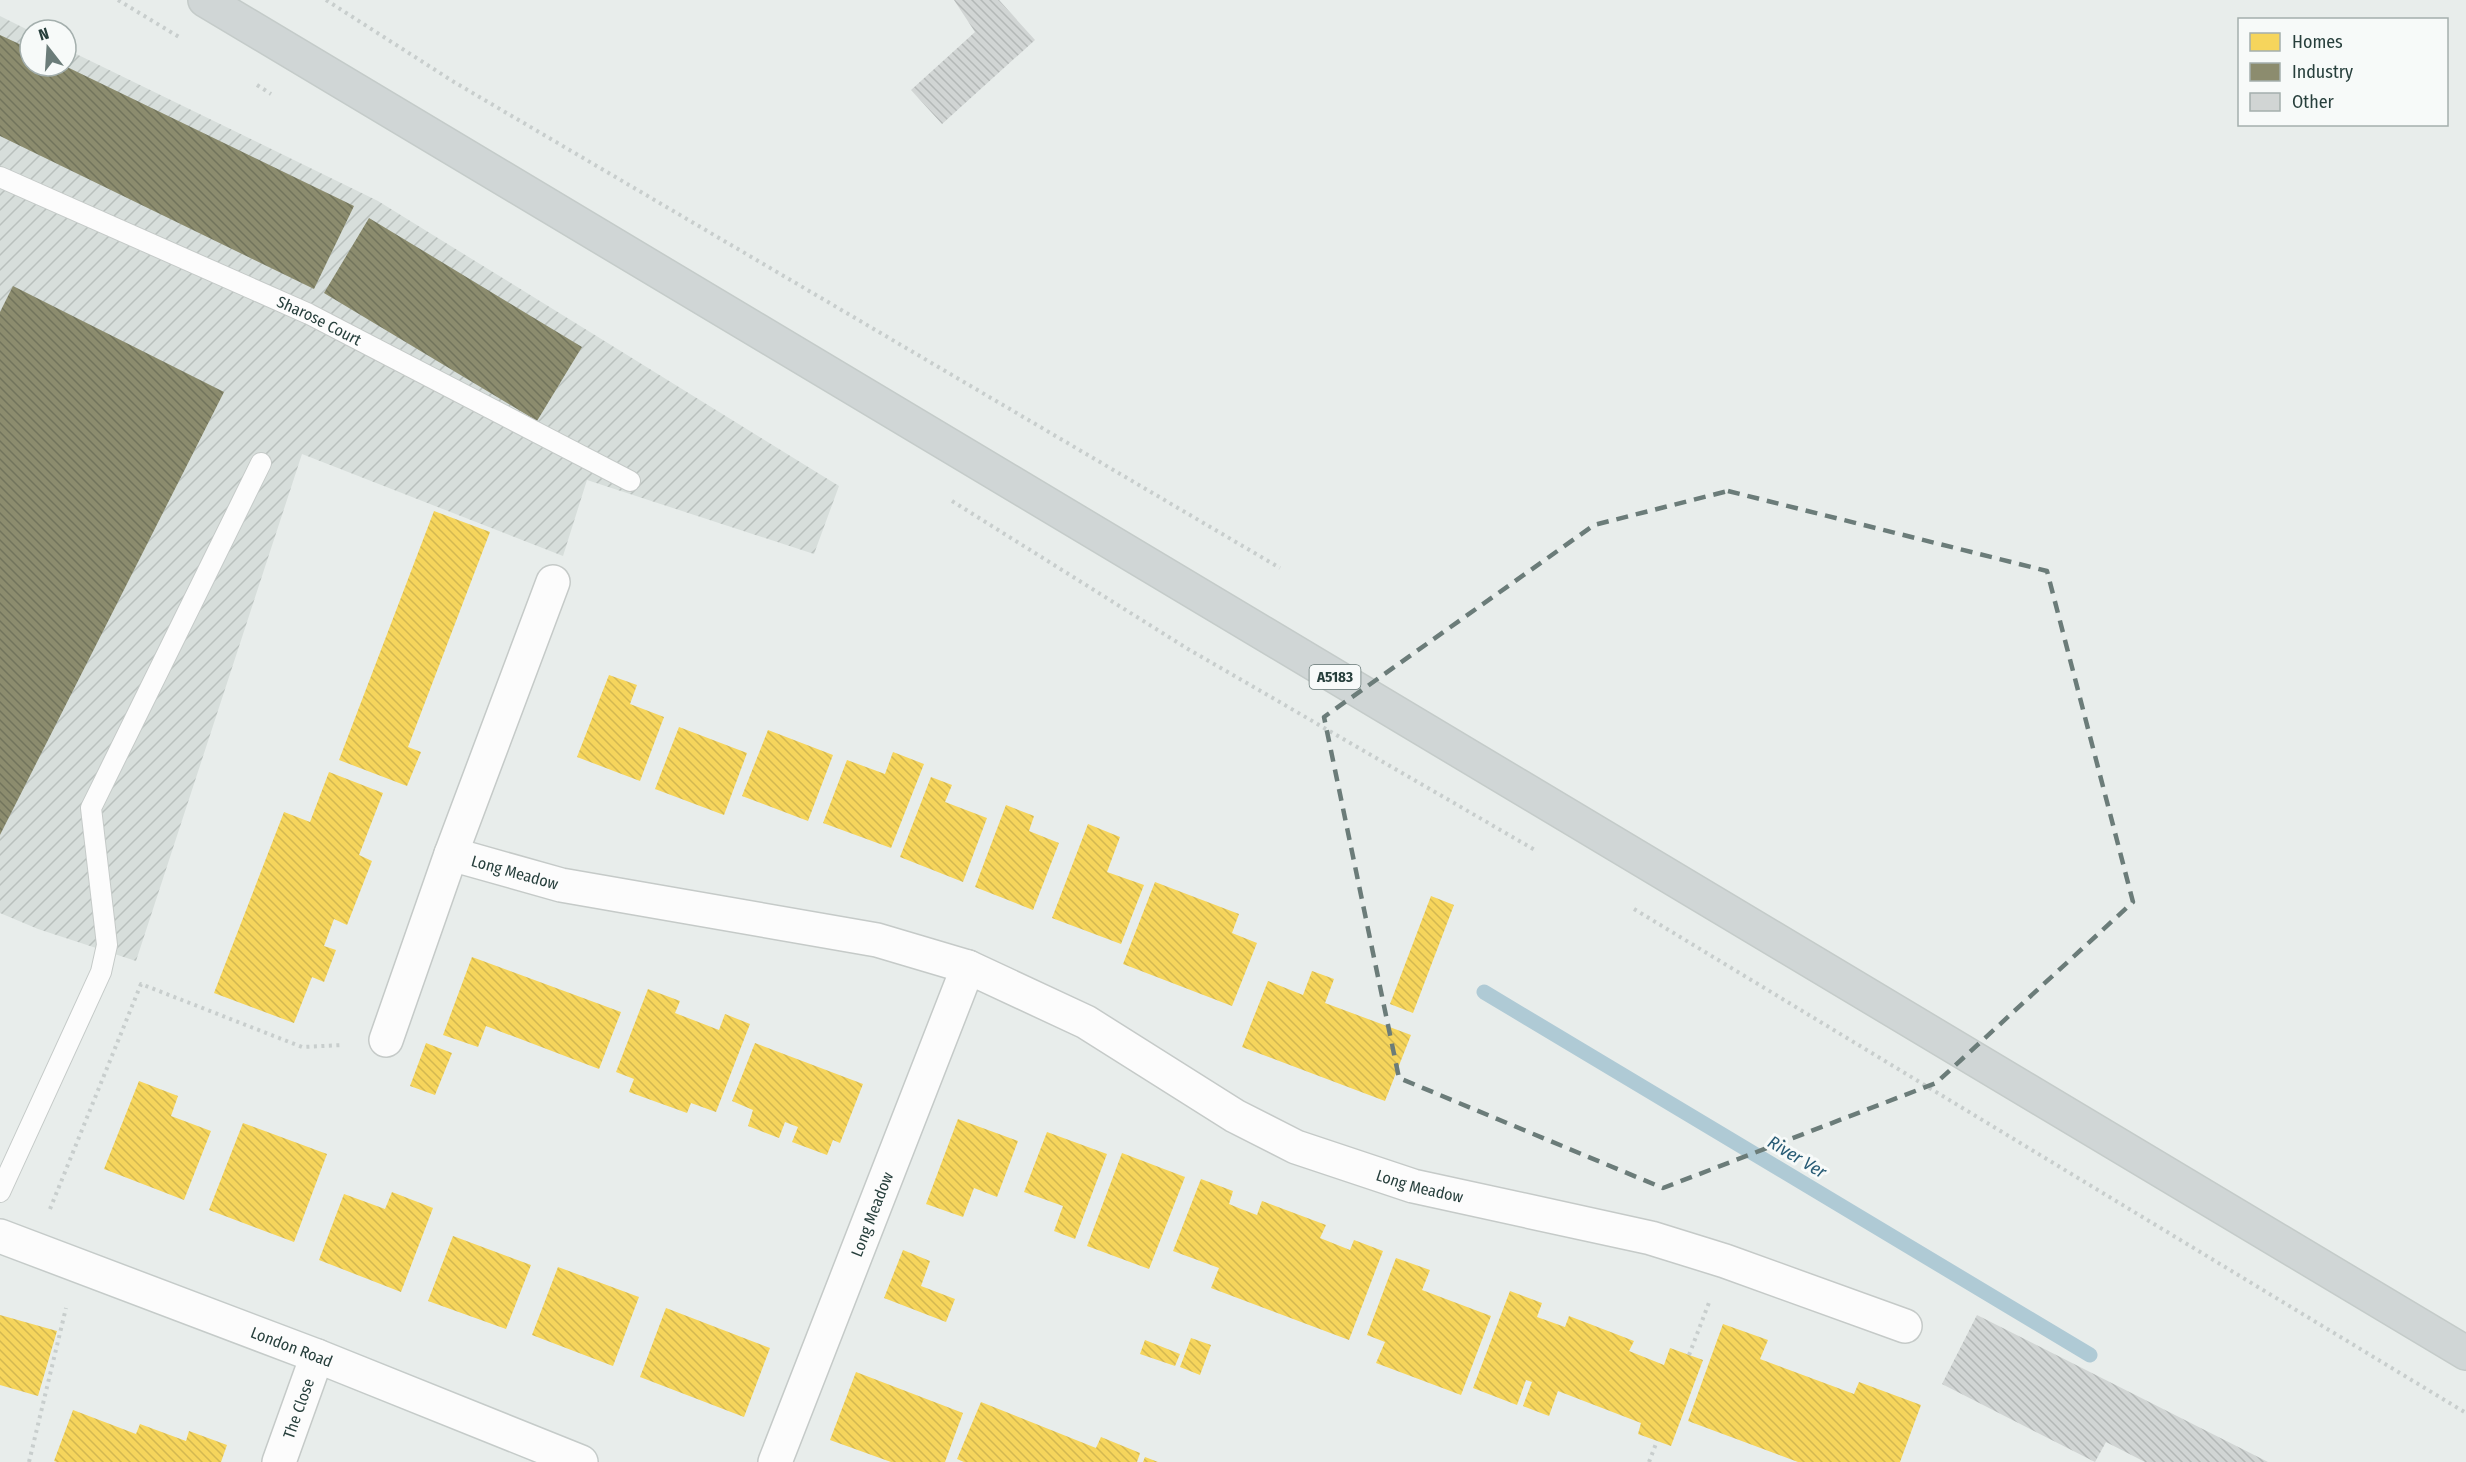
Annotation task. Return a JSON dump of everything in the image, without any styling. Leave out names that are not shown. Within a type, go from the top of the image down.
[{"type":"main road","name":"A5183","points":[[205,0],[2466,1353]]},
{"type":"street","name":"Long Meadow","points":[[386,1040],[451,854],[553,582]]},
{"type":"street","name":"Long Meadow","points":[[451,854],[561,885],[877,940],[968,967],[1086,1022],[1235,1116],[1296,1147],[1413,1186],[1651,1238],[1725,1261],[1905,1326]]},
{"type":"street","name":"Long Meadow","points":[[775,1462],[968,967]]},
{"type":"street","name":"London Road","points":[[0,1236],[317,1356],[581,1462]]},
{"type":"street","name":"The Close","points":[[279,1462],[317,1356]]},
{"type":"lane","name":"Sharose Court","points":[[0,177],[309,314],[630,481]]},
{"type":"lane","points":[[0,1192],[101,972],[107,945],[91,808],[261,463]]},
{"type":"path","points":[[118,0],[187,42]]},
{"type":"path","points":[[326,0],[464,88],[1280,568]]},
{"type":"path","points":[[256,84],[276,96]]},
{"type":"path","points":[[946,498],[1188,650],[1537,851]]},
{"type":"path","points":[[1628,906],[2466,1413]]},
{"type":"path","points":[[34,1249],[141,984],[302,1047],[340,1046],[386,1040]]},
{"type":"path","points":[[1689,1355],[1725,1261]]},
{"type":"path","points":[[29,1462],[77,1265]]},
{"type":"path","points":[[1649,1462],[1657,1441]]},
{"type":"highlighted area","points":[[1728,491],[2047,571],[2133,902],[1936,1083],[1663,1188],[1399,1078],[1324,717],[1594,525]]},
{"type":"shaded area","points":[[0,16],[18,25],[18,78],[78,78],[78,55],[378,201],[839,486],[814,554],[587,480],[563,556],[302,454],[136,961],[38,929],[0,913]]},
{"type":"building: Homes","points":[[434,511],[490,532],[408,747],[421,752],[407,786],[339,760]]},
{"type":"building: Homes","points":[[609,675],[637,685],[630,704],[664,717],[640,781],[577,757]]},
{"type":"building: Homes","points":[[679,727],[747,753],[724,815],[655,789]]},
{"type":"building: Homes","points":[[768,730],[833,755],[808,821],[742,796]]},
{"type":"building: Homes","points":[[893,752],[924,764],[891,848],[823,823],[847,760],[885,774]]},
{"type":"building: Homes","points":[[329,772],[383,793],[359,855],[372,861],[347,925],[334,919],[324,946],[336,950],[324,982],[312,977],[294,1023],[214,993],[284,812],[310,822]]},
{"type":"building: Homes","points":[[931,777],[952,785],[945,802],[987,818],[963,882],[900,857]]},
{"type":"building: Homes","points":[[1006,805],[1034,816],[1029,831],[1059,843],[1033,910],[975,887]]},
{"type":"building: Homes","points":[[1088,824],[1120,837],[1107,872],[1144,885],[1121,944],[1052,918]]},
{"type":"building: Homes","points":[[1155,882],[1239,914],[1232,933],[1257,943],[1232,1006],[1123,964]]},
{"type":"building: Homes","points":[[1431,896],[1454,905],[1413,1013],[1390,1004]]},
{"type":"building: Homes","points":[[472,957],[621,1012],[599,1069],[486,1026],[478,1047],[443,1035]]},
{"type":"building: Homes","points":[[1312,971],[1334,979],[1325,1003],[1411,1035],[1385,1101],[1242,1047],[1268,981],[1303,995]]},
{"type":"building: Homes","points":[[648,989],[680,1001],[675,1013],[719,1030],[725,1014],[750,1024],[716,1112],[691,1103],[687,1113],[629,1092],[634,1079],[616,1072]]},
{"type":"building: Homes","points":[[426,1043],[452,1053],[435,1095],[410,1086]]},
{"type":"building: Homes","points":[[755,1043],[863,1084],[840,1143],[833,1140],[827,1155],[792,1142],[798,1127],[785,1122],[779,1138],[748,1126],[753,1110],[732,1101]]},
{"type":"building: Homes","points":[[139,1081],[178,1096],[171,1116],[211,1131],[184,1200],[104,1169]]},
{"type":"building: Homes","points":[[958,1119],[1018,1141],[997,1197],[974,1188],[963,1217],[926,1204]]},
{"type":"building: Homes","points":[[243,1123],[327,1154],[294,1242],[209,1210]]},
{"type":"building: Homes","points":[[1047,1132],[1107,1154],[1075,1239],[1054,1231],[1063,1206],[1024,1192]]},
{"type":"building: Homes","points":[[1122,1153],[1185,1177],[1149,1269],[1087,1246]]},
{"type":"building: Homes","points":[[1201,1179],[1233,1191],[1229,1204],[1241,1209],[1257,1215],[1262,1201],[1326,1225],[1320,1238],[1350,1250],[1354,1240],[1383,1251],[1349,1340],[1211,1288],[1219,1268],[1173,1251]]},
{"type":"building: Homes","points":[[392,1192],[433,1208],[401,1292],[319,1260],[344,1194],[385,1209]]},
{"type":"building: Homes","points":[[453,1236],[531,1265],[506,1329],[428,1301]]},
{"type":"building: Homes","points":[[903,1250],[930,1261],[921,1286],[955,1299],[946,1322],[884,1298]]},
{"type":"building: Homes","points":[[1396,1258],[1430,1270],[1422,1290],[1491,1316],[1461,1395],[1376,1363],[1385,1342],[1367,1335]]},
{"type":"building: Homes","points":[[558,1267],[639,1297],[613,1366],[532,1335]]},
{"type":"building: Homes","points":[[1510,1291],[1542,1303],[1537,1317],[1565,1327],[1569,1316],[1634,1341],[1629,1351],[1664,1365],[1670,1348],[1703,1360],[1671,1446],[1638,1434],[1641,1423],[1558,1391],[1549,1416],[1523,1406],[1532,1382],[1526,1380],[1517,1405],[1473,1388]]},
{"type":"building: Homes","points":[[666,1308],[770,1348],[744,1417],[640,1377]]},
{"type":"building: Homes","points":[[0,1315],[57,1331],[38,1396],[0,1385]]},
{"type":"building: Homes","points":[[1723,1324],[1768,1340],[1760,1359],[1854,1394],[1859,1382],[1921,1405],[1900,1462],[1798,1462],[1688,1421]]},
{"type":"building: Homes","points":[[1191,1338],[1211,1345],[1200,1375],[1180,1367]]},
{"type":"building: Homes","points":[[1145,1340],[1180,1354],[1175,1366],[1140,1354]]},
{"type":"building: Homes","points":[[856,1372],[963,1413],[945,1462],[891,1462],[830,1440]]},
{"type":"building: Homes","points":[[981,1402],[1096,1448],[1101,1437],[1140,1453],[1137,1462],[964,1462],[957,1459]]},
{"type":"building: Homes","points":[[73,1410],[136,1434],[140,1424],[186,1441],[189,1431],[227,1445],[221,1462],[54,1461]]},
{"type":"building: Homes","points":[[1145,1457],[1158,1462],[1143,1462]]},
{"type":"building: Industry","points":[[0,35],[18,43],[18,78],[78,78],[78,72],[354,206],[314,289],[0,136]]},
{"type":"building: Industry","points":[[369,218],[582,347],[537,421],[324,293]]},
{"type":"building: Industry","points":[[13,286],[224,392],[0,835],[0,312]]},
{"type":"building: Other","points":[[954,0],[999,0],[1035,40],[942,124],[911,90],[975,32]]},
{"type":"building: Other","points":[[1977,1315],[2268,1462],[2145,1462],[2106,1442],[2095,1462],[1942,1384]]},
{"type":"waterway","name":"River Ver","points":[[1484,992],[2090,1355]]}]
